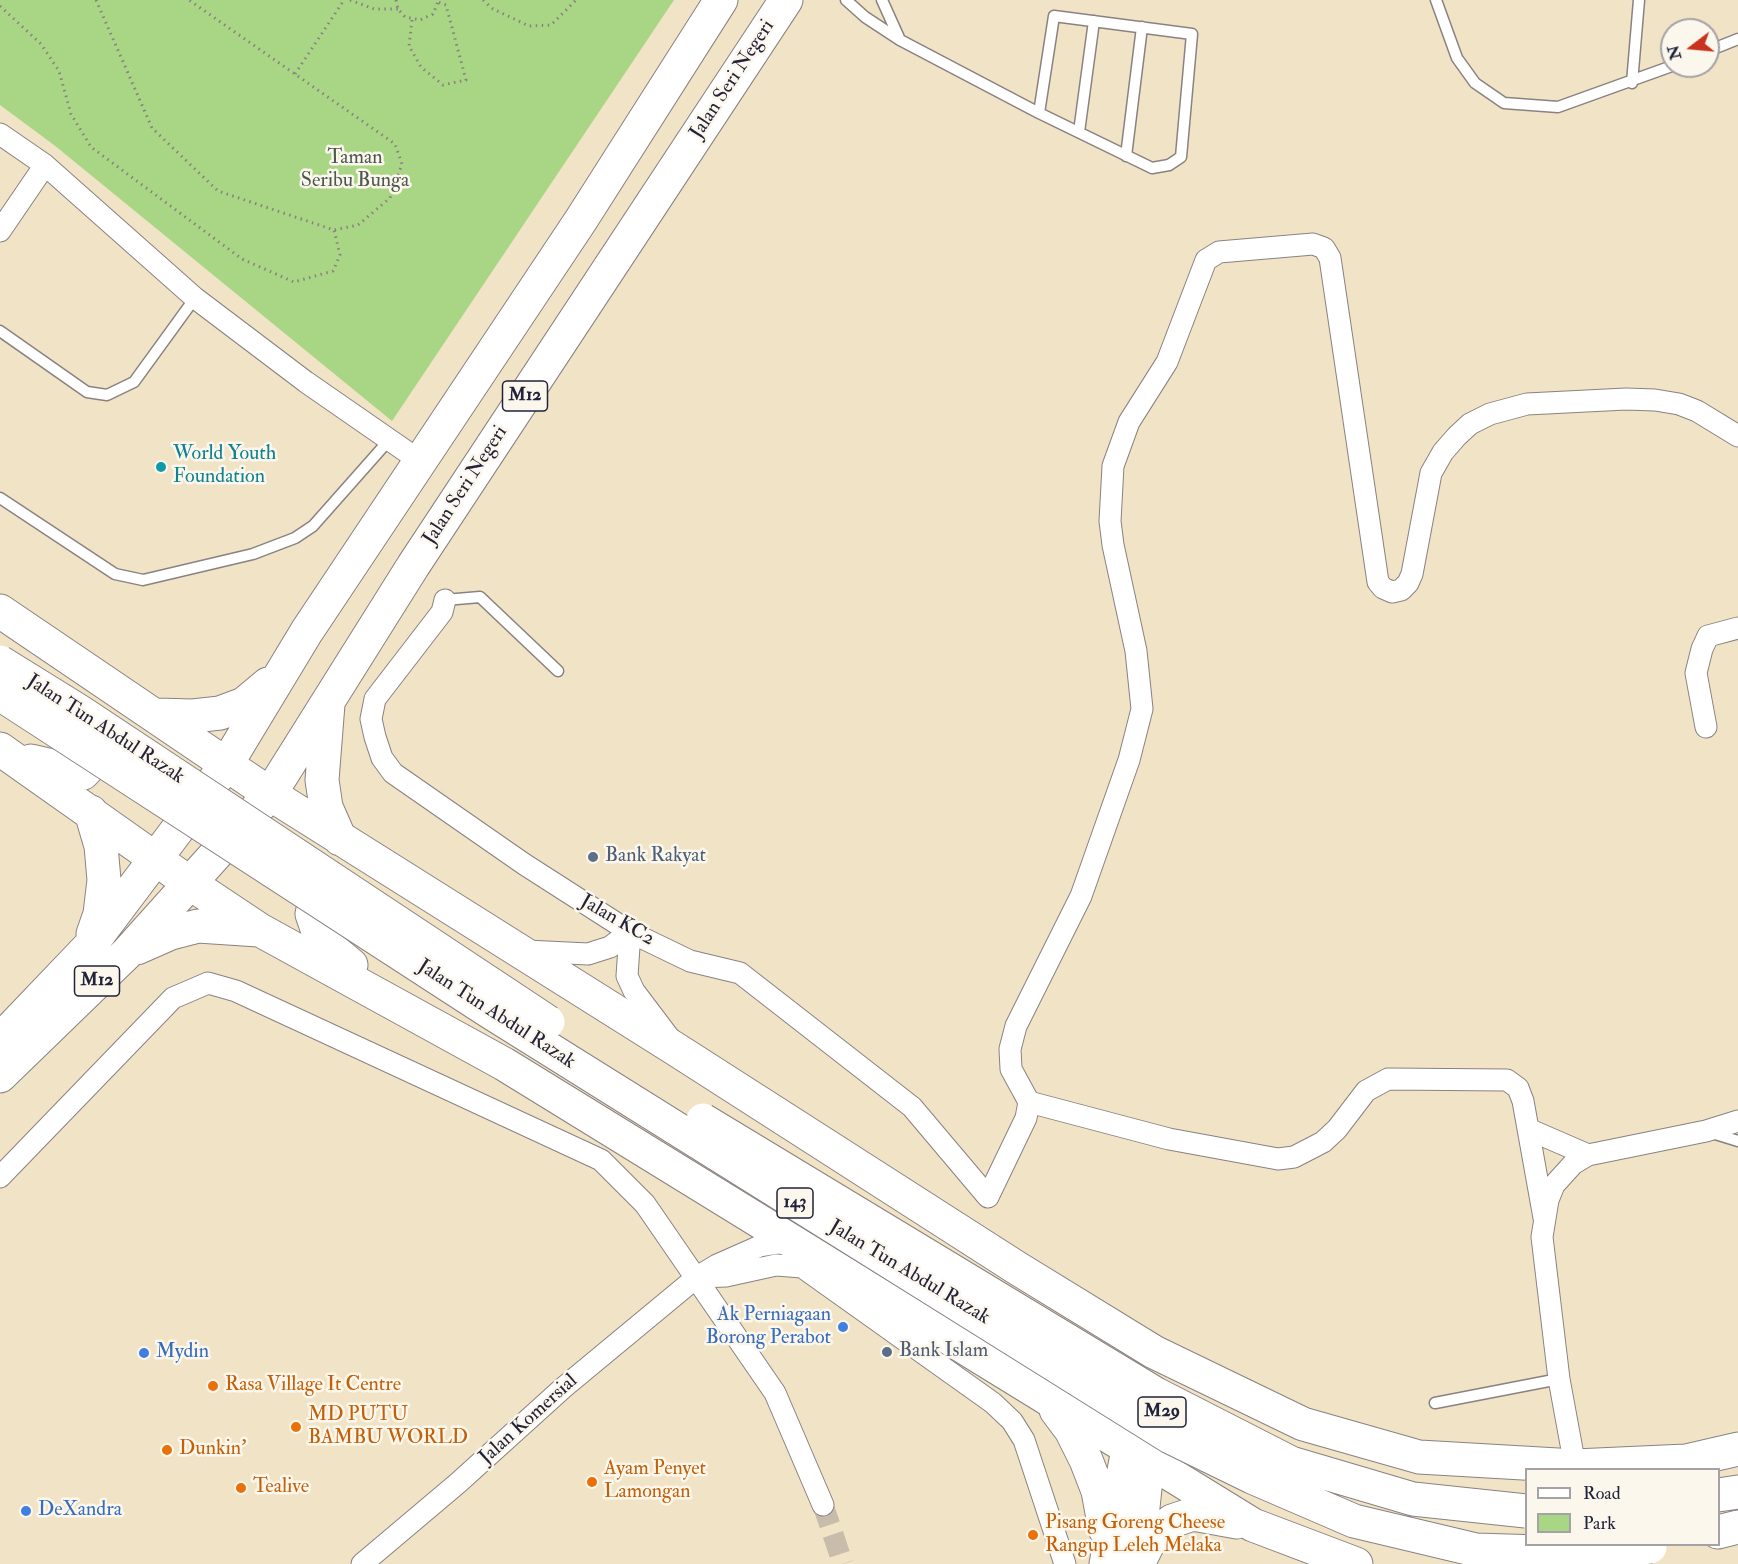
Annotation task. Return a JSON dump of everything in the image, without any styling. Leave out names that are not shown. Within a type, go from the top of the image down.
[{"type":"main road","name":"M12","points":[[0,1040],[88,947],[226,765],[279,674],[581,220],[721,0]]},
{"type":"main road","name":"Jalan Seri Negeri","points":[[270,794],[419,556],[786,0]]},
{"type":"main road","points":[[0,611],[270,794],[678,1050],[1017,1268],[1165,1357],[1303,1424],[1419,1457],[1575,1466],[1686,1461],[1738,1449]]},
{"type":"main road","points":[[4,751],[52,768],[83,773],[106,748],[108,711],[60,650]]},
{"type":"main road","name":"Jalan Tun Abdul Razak","points":[[0,662],[89,717],[448,958],[692,1113],[1156,1394],[1291,1464],[1413,1499],[1525,1511]]},
{"type":"main road","points":[[156,715],[193,716],[220,713],[244,704],[279,674]]},
{"type":"main road","name":"Jalan Tun Abdul Razak","points":[[0,694],[490,1012],[1170,1437],[1252,1477],[1354,1521],[1476,1550],[1604,1554],[1657,1546]]},
{"type":"main road","points":[[329,700],[322,780],[326,807],[340,839]]},
{"type":"main road","points":[[4,751],[191,884],[260,930],[504,1064],[1253,1525]]},
{"type":"main road","name":"M12","points":[[0,1076],[128,952],[270,794]]},
{"type":"main road","points":[[88,947],[100,914],[104,880],[101,846],[92,812]]},
{"type":"main road","points":[[404,1008],[321,940],[312,914],[318,887],[339,869],[362,867],[450,908]]},
{"type":"main road","points":[[128,952],[171,933],[198,926],[260,930]]},
{"type":"main road","points":[[987,1362],[1016,1350],[1032,1335],[1035,1312],[1017,1268]]},
{"type":"main road","name":"M29","points":[[1122,1562],[1137,1455],[1165,1357]]},
{"type":"main road","points":[[1047,1399],[1071,1430],[1086,1460],[1098,1491],[1105,1523],[1122,1562],[1172,1521],[1193,1514],[1253,1525],[1356,1564]]},
{"type":"main road","points":[[1720,1495],[1738,1492]]},
{"type":"main road","points":[[1720,1532],[1738,1527]]},
{"type":"street","points":[[0,134],[45,165],[195,298],[306,382],[420,461]]},
{"type":"street","points":[[0,231],[45,165]]},
{"type":"street","points":[[1545,1218],[1518,1088],[1507,1080],[1401,1077],[1388,1079],[1371,1087],[1337,1129],[1316,1146],[1294,1157],[1266,1158],[1169,1139],[1029,1102],[1011,1069],[1010,1048],[1016,1026],[1081,896],[1130,760],[1142,709],[1136,651],[1110,521],[1113,466],[1129,422],[1167,362],[1206,260],[1219,252],[1313,244],[1324,248],[1330,258],[1378,582],[1383,588],[1392,592],[1408,583],[1412,574],[1425,495],[1431,474],[1443,452],[1470,424],[1490,414],[1527,404],[1655,400],[1678,404],[1697,411],[1738,436]]},
{"type":"street","name":"Jalan KC2","points":[[445,600],[442,612],[375,699],[371,718],[382,758],[393,773],[524,864],[630,932],[690,961],[740,972],[912,1107],[988,1197],[1026,1118],[1029,1102]]},
{"type":"street","points":[[1706,728],[1696,673],[1702,649],[1708,636],[1738,628]]},
{"type":"street","points":[[517,950],[588,954],[610,947],[630,932]]},
{"type":"street","points":[[630,932],[627,976],[634,991],[678,1050]]},
{"type":"street","points":[[0,1177],[173,998],[208,984],[236,991],[601,1160],[645,1204],[775,1393],[823,1505]]},
{"type":"street","points":[[1575,1466],[1558,1378],[1542,1237],[1554,1185],[1573,1164],[1588,1155],[1706,1131],[1738,1121]]},
{"type":"street","points":[[1528,1130],[1588,1155]]},
{"type":"street","name":"Jalan Komersial","points":[[362,1564],[458,1484],[563,1388],[697,1277],[737,1254],[760,1246],[780,1243],[801,1246]]},
{"type":"street","points":[[697,1277],[726,1276],[776,1265],[802,1267],[993,1403],[1012,1421],[1024,1440],[1065,1564]]},
{"type":"lane","points":[[846,0],[865,18],[900,40],[1039,113],[1152,168],[1169,165],[1181,158],[1192,33],[1054,16],[1039,113]]},
{"type":"lane","points":[[882,0],[900,40]]},
{"type":"lane","points":[[1436,0],[1457,58],[1474,83],[1496,100],[1535,107],[1558,107],[1632,83],[1660,71]]},
{"type":"lane","points":[[1632,83],[1639,0]]},
{"type":"lane","points":[[1079,132],[1094,21]]},
{"type":"lane","points":[[1126,156],[1142,27]]},
{"type":"lane","points":[[1720,46],[1738,39]]},
{"type":"lane","points":[[0,331],[87,392],[107,394],[134,382],[195,298]]},
{"type":"lane","points":[[0,498],[115,574],[143,580],[253,554],[295,538],[313,526],[390,439]]},
{"type":"lane","points":[[445,600],[480,597],[558,671]]},
{"type":"lane","points":[[1706,1131],[1738,1141]]},
{"type":"lane","points":[[1436,1403],[1558,1378]]},
{"type":"path","points":[[96,0],[152,129],[218,191],[294,219],[334,230],[358,225],[390,198],[402,164],[395,144],[189,0]]},
{"type":"path","points":[[295,74],[344,0]]},
{"type":"path","points":[[350,0],[374,9],[398,9],[412,20],[427,18],[433,14],[438,1],[446,5],[466,80],[443,85],[422,67],[409,46],[412,20]]},
{"type":"path","points":[[396,0],[398,9]]},
{"type":"path","points":[[483,0],[493,9],[529,26],[551,25],[576,0]]},
{"type":"path","points":[[0,6],[41,44],[59,71],[71,114],[91,147],[242,259],[294,282],[333,271],[340,255],[334,230]]},
{"type":"green space","name":"Taman Seribu Bunga","points":[[0,0],[674,0],[392,421],[54,145],[0,105]]},
{"type":"tunnel","points":[[823,1505],[843,1564]]},
{"type":"place","name":"World Youth Foundation","points":[[161,467]]},
{"type":"place","name":"Bank Rakyat","points":[[593,857]]},
{"type":"place","name":"Ak Perniagaan Borong Perabot","points":[[843,1327]]},
{"type":"place","name":"Bank Islam","points":[[887,1352]]},
{"type":"place","name":"Mydin","points":[[144,1353]]},
{"type":"place","name":"Rasa Village It Centre","points":[[213,1386]]},
{"type":"place","name":"MD PUTU BAMBU WORLD","points":[[296,1427]]},
{"type":"place","name":"Dunkin'","points":[[167,1450]]},
{"type":"place","name":"Ayam Penyet Lamongan","points":[[592,1482]]},
{"type":"place","name":"Tealive","points":[[241,1488]]},
{"type":"place","name":"DeXandra","points":[[26,1511]]},
{"type":"place","name":"Pisang Goreng Cheese Rangup Leleh Melaka","points":[[1033,1535]]}]
